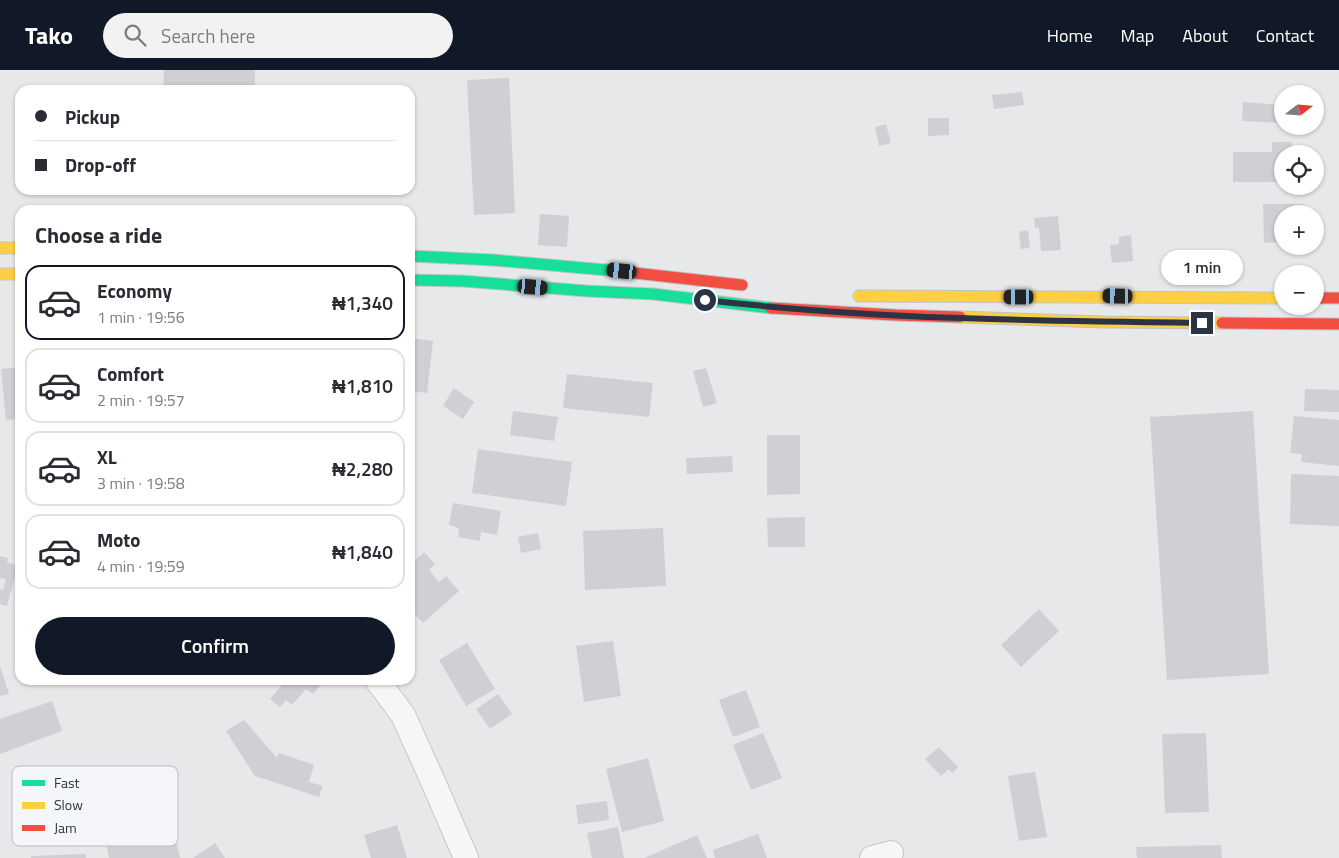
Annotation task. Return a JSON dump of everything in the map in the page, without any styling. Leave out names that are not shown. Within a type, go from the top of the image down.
[{"type":"main road","points":[[0,248],[15,248]]},
{"type":"main road","points":[[415,256],[466,257],[653,274],[756,287]]},
{"type":"main road","points":[[0,274],[15,274]]},
{"type":"main road","points":[[415,280],[462,281],[653,294],[895,315],[1094,322],[1339,324]]},
{"type":"main road","points":[[846,295],[1274,298]]},
{"type":"main road","points":[[1324,298],[1339,298]]},
{"type":"street","points":[[381,685],[403,715],[466,858]]},
{"type":"building","points":[[164,70],[255,70],[255,85],[163,85]]},
{"type":"building","points":[[509,78],[515,213],[474,215],[467,80]]},
{"type":"building","points":[[1022,92],[1024,105],[994,109],[992,95]]},
{"type":"building","points":[[1243,102],[1274,104],[1274,123],[1242,121]]},
{"type":"building","points":[[928,118],[949,118],[949,135],[928,136]]},
{"type":"building","points":[[886,124],[891,143],[879,146],[875,127]]},
{"type":"building","points":[[1272,142],[1292,142],[1292,145],[1274,145],[1274,182],[1233,182],[1233,152],[1272,152]]},
{"type":"building","points":[[1263,204],[1303,204],[1274,205],[1274,242],[1264,243]]},
{"type":"building","points":[[540,214],[569,216],[567,247],[538,245]]},
{"type":"building","points":[[1058,216],[1061,250],[1041,251],[1039,228],[1035,228],[1034,218]]},
{"type":"building","points":[[1028,230],[1030,248],[1021,249],[1019,232]]},
{"type":"building","points":[[1131,235],[1133,261],[1112,263],[1110,245],[1119,244],[1119,237]]},
{"type":"building","points":[[415,339],[433,341],[427,393],[415,392]]},
{"type":"building","points":[[15,368],[15,419],[6,420],[1,369]]},
{"type":"building","points":[[706,368],[717,403],[703,407],[693,371]]},
{"type":"building","points":[[567,374],[653,383],[649,417],[563,408]]},
{"type":"building","points":[[454,388],[474,402],[463,419],[443,406]]},
{"type":"building","points":[[1305,389],[1339,390],[1339,412],[1304,411]]},
{"type":"building","points":[[513,411],[558,417],[554,441],[510,435]]},
{"type":"building","points":[[1253,411],[1269,674],[1167,680],[1150,417]]},
{"type":"building","points":[[1294,416],[1339,420],[1339,466],[1301,462],[1302,454],[1290,453]]},
{"type":"building","points":[[767,435],[800,435],[800,494],[767,495]]},
{"type":"building","points":[[478,449],[572,462],[566,506],[472,493]]},
{"type":"building","points":[[732,456],[733,472],[687,474],[686,458]]},
{"type":"building","points":[[1291,474],[1339,476],[1339,526],[1290,524]]},
{"type":"building","points":[[453,503],[501,511],[497,535],[481,532],[480,541],[458,537],[459,528],[449,525]]},
{"type":"building","points":[[805,517],[805,547],[768,547],[767,518]]},
{"type":"building","points":[[663,528],[666,586],[585,590],[583,531]]},
{"type":"building","points":[[538,533],[541,549],[521,553],[518,537]]},
{"type":"building","points":[[424,552],[435,564],[429,570],[439,582],[446,576],[459,591],[423,623],[415,614],[415,560]]},
{"type":"building","points":[[0,556],[8,558],[7,562],[15,565],[15,577],[7,606],[0,604],[0,589],[3,590],[6,579],[0,578]]},
{"type":"building","points":[[1039,609],[1059,631],[1021,667],[1001,645]]},
{"type":"building","points":[[613,641],[621,696],[584,702],[576,646]]},
{"type":"building","points":[[467,643],[495,689],[466,706],[439,660]]},
{"type":"building","points":[[0,666],[9,694],[0,696]]},
{"type":"building","points":[[282,685],[321,685],[313,694],[306,689],[292,705],[286,700],[280,707],[270,699]]},
{"type":"building","points":[[746,690],[760,727],[733,737],[719,700]]},
{"type":"building","points":[[498,694],[512,714],[490,729],[476,709]]},
{"type":"building","points":[[52,701],[62,731],[0,754],[0,719]]},
{"type":"building","points":[[244,720],[277,758],[279,753],[314,765],[309,782],[323,786],[319,797],[255,776],[226,731]]},
{"type":"building","points":[[763,733],[782,778],[751,790],[733,745]]},
{"type":"building","points":[[1206,733],[1209,812],[1165,813],[1162,734]]},
{"type":"building","points":[[939,747],[958,767],[952,773],[949,769],[941,776],[925,759]]},
{"type":"building","points":[[648,758],[664,821],[622,832],[606,769]]},
{"type":"building","points":[[1035,772],[1047,837],[1019,841],[1008,776]]},
{"type":"building","points":[[607,801],[609,820],[578,824],[576,805]]},
{"type":"building","points":[[397,825],[407,858],[371,858],[364,835]]},
{"type":"building","points":[[618,827],[624,858],[592,858],[587,833]]},
{"type":"building","points":[[758,834],[767,858],[715,858],[713,850]]},
{"type":"building","points":[[697,835],[707,858],[644,858]]},
{"type":"building","points":[[215,843],[225,858],[193,858]]},
{"type":"building","points":[[1221,845],[1222,858],[1137,858],[1136,847]]},
{"type":"building","points":[[106,846],[177,846],[180,858],[109,858]]},
{"type":"building","points":[[86,854],[86,858],[31,858],[31,856]]},
{"type":"traffic: fast","points":[[415,256],[493,260],[617,271]]},
{"type":"traffic: fast","points":[[415,280],[462,281],[653,294],[771,308]]},
{"type":"traffic: slow","points":[[0,248],[15,248]]},
{"type":"traffic: slow","points":[[0,274],[15,274]]},
{"type":"traffic: slow","points":[[859,296],[1274,298]]},
{"type":"traffic: slow","points":[[960,317],[1104,322],[1222,323]]},
{"type":"traffic: jam","points":[[617,271],[742,285]]},
{"type":"traffic: jam","points":[[1324,298],[1339,298]]},
{"type":"traffic: jam","points":[[771,308],[960,317]]},
{"type":"traffic: jam","points":[[1222,323],[1339,324]]},
{"type":"route","points":[[705,300],[774,308],[895,315],[1104,322],[1202,323]]}]
